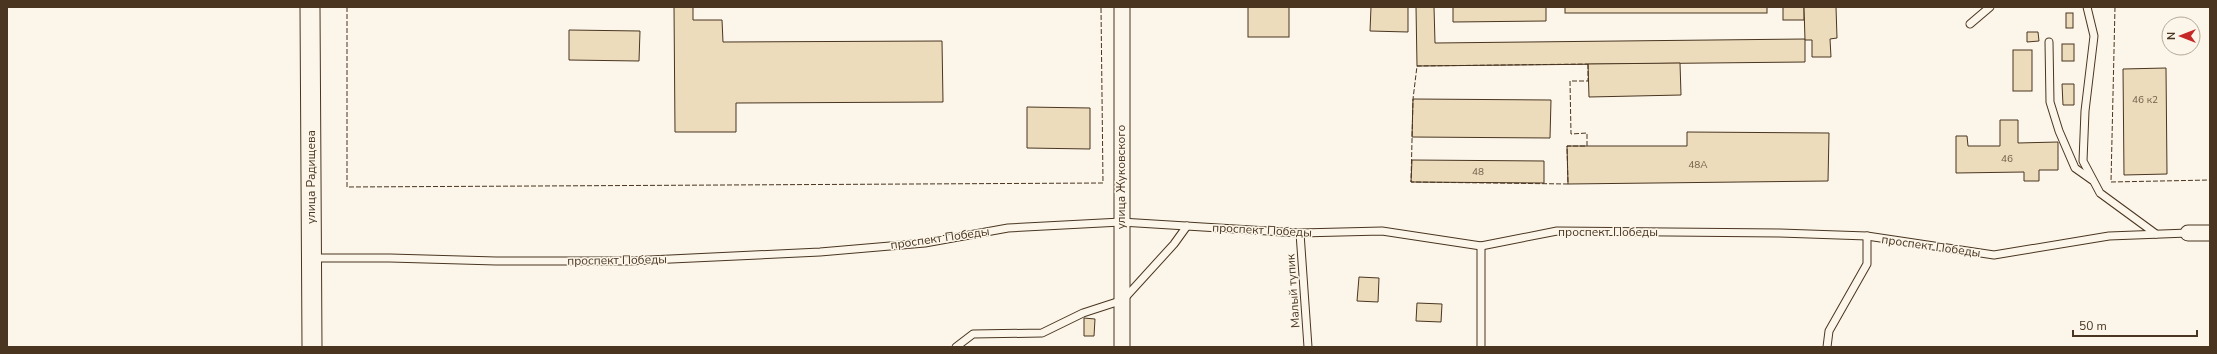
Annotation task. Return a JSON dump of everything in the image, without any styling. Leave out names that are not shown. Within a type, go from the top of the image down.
[{"type":"street","name":"улица Радищева","points":[[310,7],[312,347]]},
{"type":"street","name":"улица Жуковского","points":[[1122,7],[1122,347]]},
{"type":"street","name":"проспект Победы","points":[[2188,232],[2210,233]]},
{"type":"lane","points":[[1970,24],[1990,7]]},
{"type":"lane","points":[[2087,7],[2094,36],[2085,111],[2083,161],[2100,193],[2156,234]]},
{"type":"lane","points":[[2049,42],[2050,102],[2059,131],[2075,168],[2094,182]]},
{"type":"lane","name":"проспект Победы","points":[[312,258],[390,258],[496,262],[636,261],[820,252],[925,242],[1008,228],[1121,222],[1300,233],[1382,231],[1480,246],[1557,232],[1780,233],[1867,236],[1994,255],[2108,236],[2188,232]]},
{"type":"lane","points":[[956,347],[973,334],[1042,333],[1083,313],[1123,300],[1174,244],[1187,226]]},
{"type":"lane","name":"Малый тупик","points":[[1300,233],[1308,347]]},
{"type":"lane","points":[[1827,347],[1829,331],[1867,264],[1867,236]]},
{"type":"lane","points":[[1480,246],[1481,347]]},
{"type":"building","points":[[674,7],[693,7],[693,20],[722,20],[723,42],[942,41],[943,102],[736,103],[736,132],[675,132]]},
{"type":"building","points":[[1248,7],[1289,7],[1289,37],[1248,37]]},
{"type":"building","points":[[1371,7],[1408,7],[1408,32],[1370,31]]},
{"type":"building","points":[[1416,7],[1434,7],[1435,43],[1805,39],[1805,62],[1417,66]]},
{"type":"building","points":[[1453,7],[1546,7],[1546,21],[1453,22]]},
{"type":"building","points":[[1565,7],[1767,7],[1767,13],[1565,13]]},
{"type":"building","points":[[1783,7],[1804,7],[1804,20],[1783,20]]},
{"type":"building","points":[[1804,7],[1836,7],[1837,38],[1830,39],[1831,57],[1812,57],[1812,40],[1805,40]]},
{"type":"building","points":[[2066,13],[2073,13],[2073,28],[2066,28]]},
{"type":"building","points":[[569,30],[640,31],[639,61],[569,60]]},
{"type":"building","points":[[2027,32],[2038,32],[2039,41],[2027,42]]},
{"type":"building","points":[[2062,44],[2074,44],[2074,61],[2062,61]]},
{"type":"building","points":[[2013,50],[2032,50],[2032,91],[2013,91]]},
{"type":"building","points":[[1680,63],[1681,95],[1589,97],[1588,64]]},
{"type":"building","points":[[2166,68],[2167,174],[2124,175],[2123,69]]},
{"type":"building","points":[[2062,84],[2074,84],[2074,105],[2063,105]]},
{"type":"building","points":[[1413,99],[1551,100],[1550,138],[1412,137]]},
{"type":"building","points":[[1027,107],[1090,108],[1090,149],[1027,148]]},
{"type":"building","points":[[2000,120],[2018,120],[2018,143],[2058,142],[2058,170],[2039,170],[2039,181],[2024,181],[2024,172],[1956,173],[1956,136],[1967,136],[1968,146],[2000,146]]},
{"type":"building","points":[[1687,132],[1829,133],[1828,181],[1568,184],[1567,146],[1687,146]]},
{"type":"building","points":[[1412,160],[1544,161],[1544,183],[1411,182]]},
{"type":"building","points":[[1359,277],[1379,278],[1378,302],[1357,301]]},
{"type":"building","points":[[1417,303],[1442,304],[1441,322],[1416,321]]},
{"type":"building","points":[[1084,318],[1095,319],[1094,336],[1084,336]]},
{"type":"fence","points":[[347,7],[347,187],[1103,183],[1101,7]]},
{"type":"fence","points":[[2115,7],[2111,182],[2210,180]]},
{"type":"fence","points":[[1588,64],[1588,81],[1570,81],[1571,134],[1587,133],[1587,146],[1567,146],[1568,184],[1411,182],[1413,99],[1417,66],[1588,64]]}]
